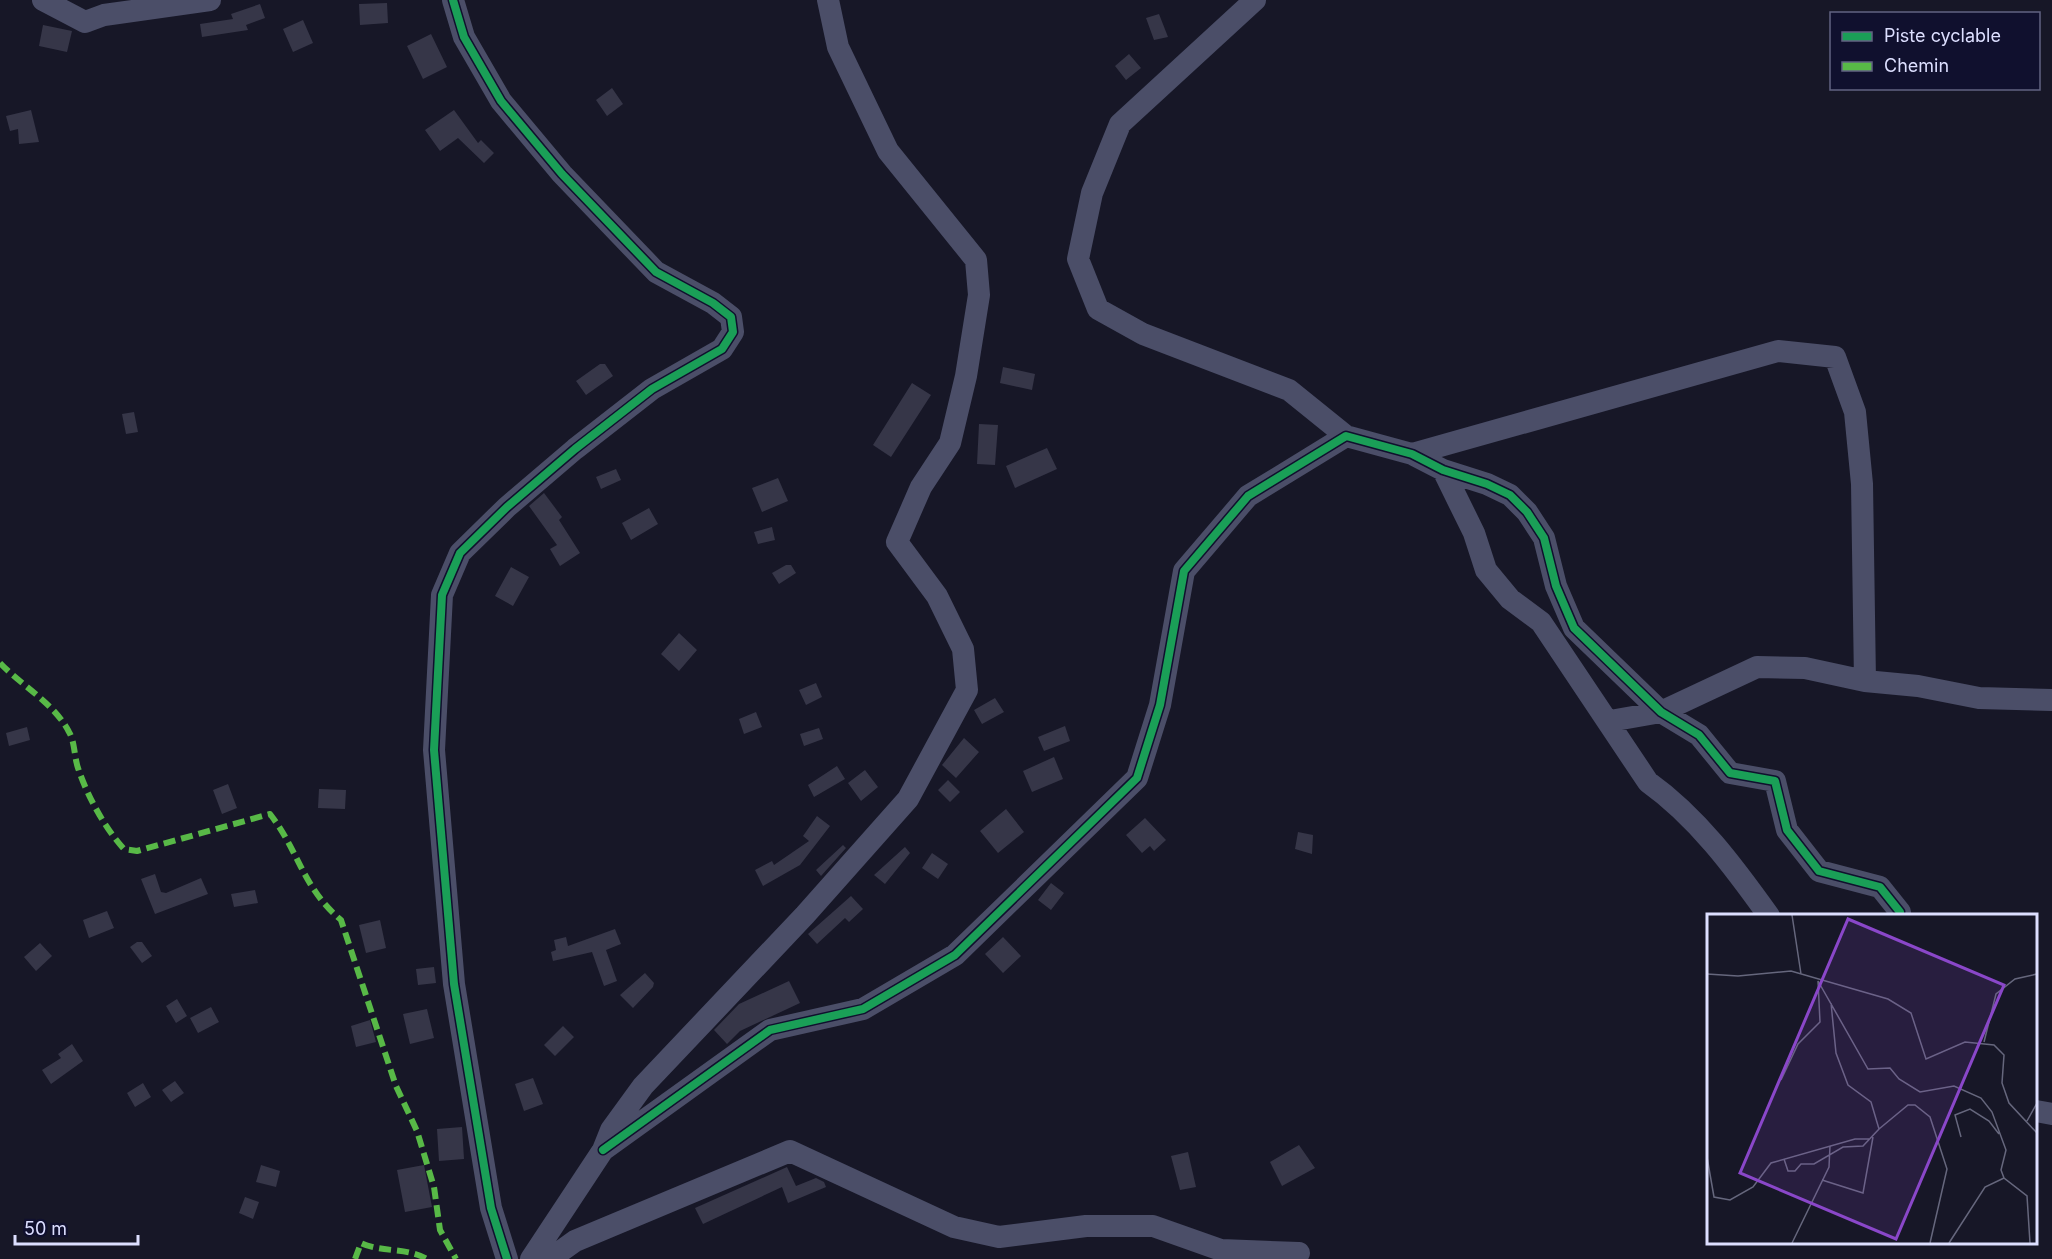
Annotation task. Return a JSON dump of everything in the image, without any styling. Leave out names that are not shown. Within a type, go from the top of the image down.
[{"type":"street","points":[[43,0],[85,22],[104,15],[210,0]]},
{"type":"street","points":[[453,0],[464,37],[501,101],[626,243],[656,272],[713,303],[730,317],[733,332],[722,349],[652,389],[575,449],[507,507],[460,553],[442,595],[434,750],[454,984],[491,1208],[507,1259]]},
{"type":"street","points":[[531,1259],[603,1150],[611,1130],[644,1086],[805,915],[908,799],[967,690],[963,649],[937,596],[897,542],[921,487],[950,443],[966,376],[979,295],[976,260],[888,151],[838,47],[828,0]]},
{"type":"street","points":[[1255,0],[1120,124],[1092,193],[1078,260],[1098,309],[1143,334],[1289,390],[1346,436],[1412,454],[1443,470],[1487,484],[1510,495],[1527,512],[1544,538],[1556,586],[1574,628],[1661,712],[1699,735],[1730,773],[1775,781],[1787,830],[1819,871],[1880,887],[1898,914]]},
{"type":"street","points":[[1412,454],[1779,351],[1835,357],[1855,412],[1862,484],[1865,681]]},
{"type":"street","points":[[603,1150],[770,1030],[863,1009],[955,955],[1137,778],[1160,705],[1184,571],[1248,495],[1346,436]]},
{"type":"street","points":[[1443,470],[1474,533],[1486,570],[1510,599],[1541,622],[1610,721],[1648,782],[1669,797],[1732,865],[1768,914]]},
{"type":"street","points":[[1610,721],[1661,712],[1757,667],[1805,668],[1865,681],[1918,686],[1980,698],[2052,700]]},
{"type":"street","points":[[2037,1111],[2052,1114]]},
{"type":"street","points":[[550,1259],[575,1241],[790,1151],[954,1227],[999,1237],[1086,1226],[1153,1226],[1221,1250],[1299,1252]]},
{"type":"building","points":[[387,3],[388,23],[360,25],[359,4]]},
{"type":"building","points":[[260,4],[265,18],[246,25],[248,30],[202,37],[200,24],[233,19],[231,14]]},
{"type":"building","points":[[1159,14],[1168,37],[1154,40],[1146,18]]},
{"type":"building","points":[[303,20],[313,43],[293,52],[283,29]]},
{"type":"building","points":[[43,25],[72,31],[67,52],[39,46]]},
{"type":"building","points":[[431,34],[447,67],[423,79],[407,46]]},
{"type":"building","points":[[1129,54],[1141,68],[1126,80],[1115,66]]},
{"type":"building","points":[[612,88],[623,104],[607,116],[596,100]]},
{"type":"building","points":[[31,110],[39,142],[19,144],[18,129],[10,131],[6,116]]},
{"type":"building","points":[[454,110],[478,143],[481,140],[494,153],[484,163],[458,138],[440,151],[425,130]]},
{"type":"building","points":[[600,364],[605,364],[613,376],[586,395],[576,381]]},
{"type":"building","points":[[1003,367],[1035,374],[1032,390],[1000,383]]},
{"type":"building","points":[[912,383],[931,395],[891,457],[873,445]]},
{"type":"building","points":[[134,412],[138,432],[126,434],[122,414]]},
{"type":"building","points":[[979,424],[998,425],[995,465],[977,464]]},
{"type":"building","points":[[1047,448],[1057,469],[1015,488],[1006,466]]},
{"type":"building","points":[[616,469],[621,480],[601,489],[596,477]]},
{"type":"building","points":[[778,478],[788,501],[762,512],[752,488]]},
{"type":"building","points":[[544,493],[562,517],[559,520],[580,553],[560,566],[550,549],[557,545],[529,506]]},
{"type":"building","points":[[649,508],[658,524],[631,540],[622,523]]},
{"type":"building","points":[[772,527],[775,540],[758,544],[754,532]]},
{"type":"building","points":[[786,565],[791,565],[796,573],[779,584],[772,573]]},
{"type":"building","points":[[511,567],[529,577],[513,606],[495,596]]},
{"type":"building","points":[[679,633],[697,650],[679,671],[661,654]]},
{"type":"building","points":[[816,683],[822,697],[806,705],[799,690]]},
{"type":"building","points":[[995,698],[1004,712],[982,724],[974,710]]},
{"type":"building","points":[[756,712],[762,727],[744,734],[739,719]]},
{"type":"building","points":[[1065,726],[1070,741],[1044,751],[1038,737]]},
{"type":"building","points":[[27,727],[30,740],[9,746],[6,733]]},
{"type":"building","points":[[819,728],[823,739],[804,746],[800,734]]},
{"type":"building","points":[[964,738],[979,752],[956,778],[942,765]]},
{"type":"building","points":[[1054,757],[1063,779],[1032,792],[1023,771]]},
{"type":"building","points":[[837,766],[845,779],[814,797],[808,785]]},
{"type":"building","points":[[865,770],[878,787],[861,801],[848,783]]},
{"type":"building","points":[[948,780],[960,792],[950,802],[938,790]]},
{"type":"building","points":[[228,784],[237,808],[222,814],[213,790]]},
{"type":"building","points":[[319,789],[346,790],[345,809],[318,808]]},
{"type":"building","points":[[1006,809],[1024,832],[998,853],[980,831]]},
{"type":"building","points":[[817,816],[830,826],[800,865],[763,886],[755,870],[772,861],[774,865],[809,841],[803,836]]},
{"type":"building","points":[[1145,818],[1166,840],[1154,851],[1150,846],[1142,853],[1126,835]]},
{"type":"building","points":[[1298,832],[1313,835],[1312,854],[1295,849]]},
{"type":"building","points":[[843,845],[846,848],[821,876],[816,870]]},
{"type":"building","points":[[905,847],[910,853],[885,884],[874,875]]},
{"type":"building","points":[[932,853],[948,864],[938,879],[922,868]]},
{"type":"building","points":[[155,874],[161,892],[166,893],[201,878],[208,894],[155,914],[141,879]]},
{"type":"building","points":[[1051,883],[1064,893],[1051,910],[1038,900]]},
{"type":"building","points":[[255,890],[258,903],[234,907],[231,894]]},
{"type":"building","points":[[851,896],[863,909],[849,922],[845,918],[817,944],[808,934]]},
{"type":"building","points":[[107,911],[114,928],[89,938],[83,920]]},
{"type":"building","points":[[380,920],[386,948],[366,953],[359,925]]},
{"type":"building","points":[[615,929],[621,944],[606,950],[617,981],[604,986],[592,952],[553,961],[551,952],[556,950],[554,940],[566,937],[568,946]]},
{"type":"building","points":[[1003,937],[1021,956],[1003,973],[985,954]]},
{"type":"building","points":[[137,942],[142,942],[152,956],[142,963],[130,947]]},
{"type":"building","points":[[40,943],[52,956],[36,971],[24,957]]},
{"type":"building","points":[[434,967],[436,983],[418,985],[416,969]]},
{"type":"building","points":[[645,973],[654,983],[653,987],[633,1008],[620,995]]},
{"type":"building","points":[[789,981],[800,1003],[740,1031],[727,1044],[714,1030],[739,1004]]},
{"type":"building","points":[[177,999],[187,1016],[176,1023],[166,1006]]},
{"type":"building","points":[[211,1007],[219,1022],[198,1033],[190,1018]]},
{"type":"building","points":[[427,1009],[434,1038],[410,1044],[403,1014]]},
{"type":"building","points":[[370,1020],[376,1042],[356,1047],[351,1026]]},
{"type":"building","points":[[563,1026],[574,1037],[555,1056],[544,1045]]},
{"type":"building","points":[[72,1044],[83,1061],[51,1084],[42,1070],[61,1058],[58,1054]]},
{"type":"building","points":[[533,1078],[543,1104],[524,1111],[515,1084]]},
{"type":"building","points":[[175,1081],[184,1093],[171,1102],[162,1090]]},
{"type":"building","points":[[143,1083],[151,1097],[135,1107],[127,1093]]},
{"type":"building","points":[[462,1127],[464,1159],[439,1161],[437,1129]]},
{"type":"building","points":[[1299,1145],[1315,1168],[1282,1186],[1270,1162]]},
{"type":"building","points":[[1188,1152],[1196,1187],[1180,1190],[1171,1156]]},
{"type":"building","points":[[261,1165],[280,1171],[276,1187],[256,1182]]},
{"type":"building","points":[[424,1165],[432,1207],[405,1212],[397,1170]]},
{"type":"building","points":[[787,1167],[796,1186],[816,1178],[824,1182],[826,1187],[788,1203],[782,1187],[703,1224],[695,1208]]},
{"type":"building","points":[[245,1197],[259,1202],[253,1219],[239,1213]]},
{"type":"marked path","points":[[0,663],[46,703],[63,722],[71,736],[78,768],[91,800],[124,849],[137,851],[270,814],[309,882],[341,920],[396,1086],[417,1131],[434,1187],[440,1230],[456,1259]]},
{"type":"marked path","points":[[355,1259],[361,1243],[411,1253],[427,1259]]},
{"type":"cycle path","points":[[453,0],[464,37],[501,101],[562,174],[656,272],[713,303],[731,317],[733,332],[722,349],[652,389],[575,449],[507,507],[460,553],[442,595],[434,750],[454,984],[491,1208],[507,1259]]},
{"type":"cycle path","points":[[603,1150],[770,1030],[863,1009],[955,955],[1137,778],[1160,705],[1184,571],[1248,496],[1346,436],[1412,454],[1443,470],[1487,484],[1510,495],[1527,512],[1544,538],[1556,586],[1574,628],[1661,712],[1699,735],[1730,773],[1775,781],[1787,830],[1819,871],[1880,887],[1900,914]]}]
